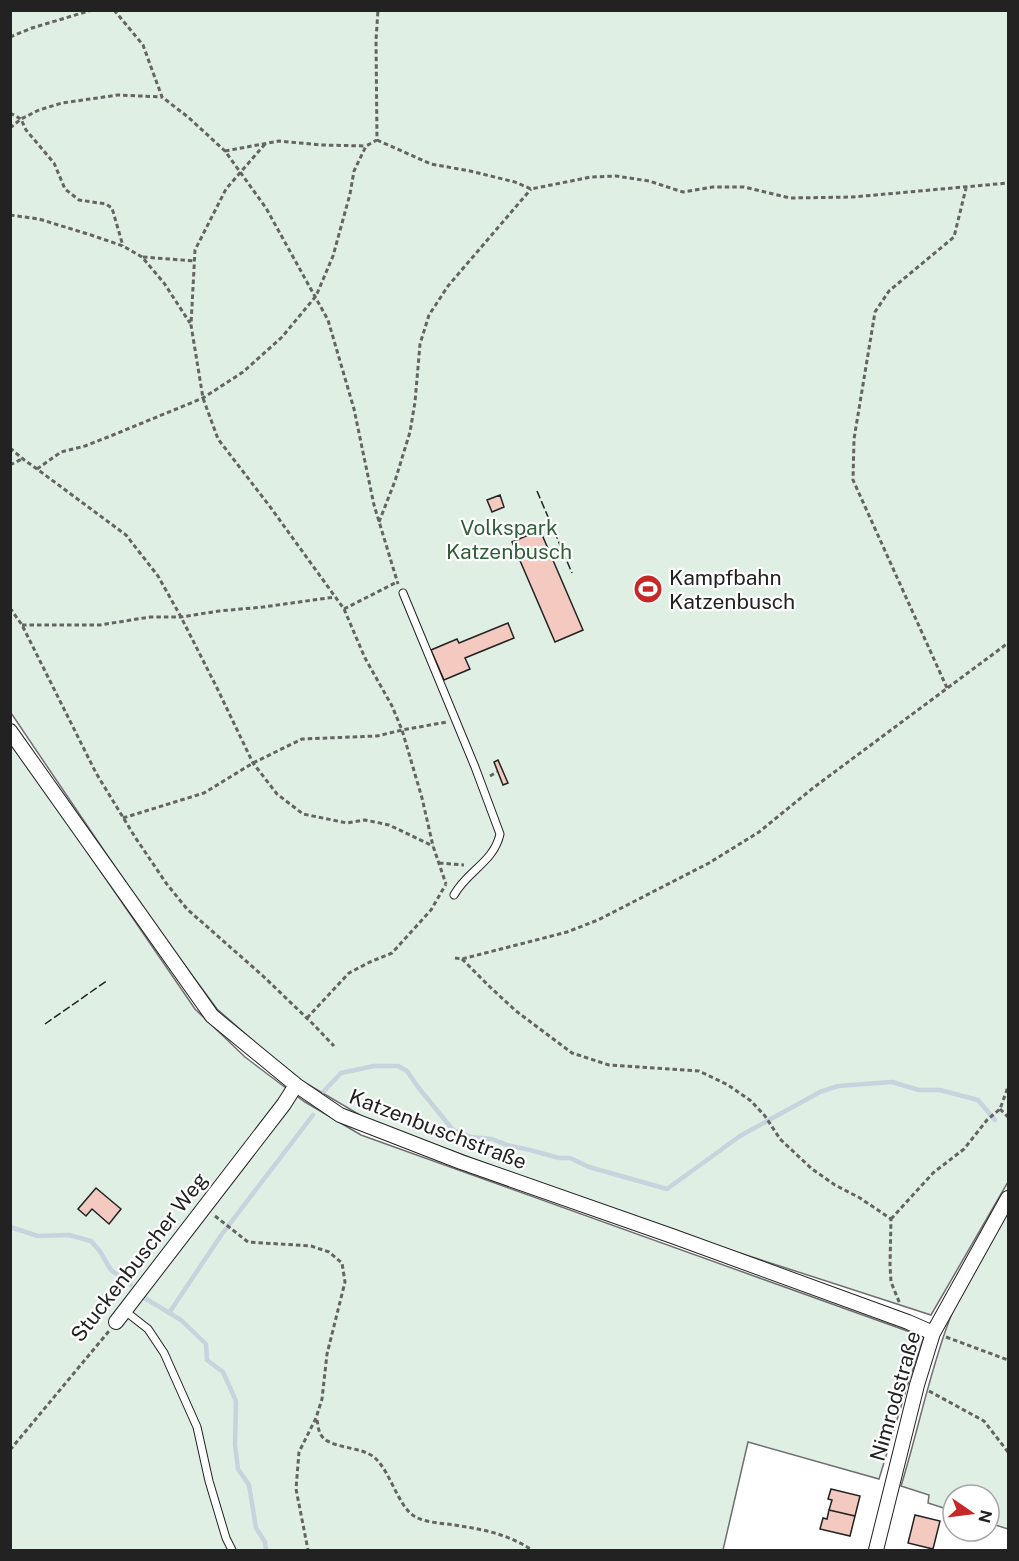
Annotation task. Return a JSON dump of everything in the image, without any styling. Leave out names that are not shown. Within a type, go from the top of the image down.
[{"type":"street","name":"Katzenbuschstraße","points":[[10,731],[212,1017],[296,1085],[340,1115],[450,1158],[908,1322],[933,1333]]},
{"type":"street","name":"Stuckenbuscher Weg","points":[[116,1322],[284,1104],[296,1085]]},
{"type":"street","name":"Nimrodstraße","points":[[876,1551],[917,1385],[933,1333],[1008,1198]]},
{"type":"lane","points":[[403,594],[500,834],[493,853],[459,884],[453,895]]},
{"type":"lane","points":[[125,1311],[148,1329],[164,1353],[197,1427],[225,1538],[232,1551]]},
{"type":"path","points":[[10,37],[92,10]]},
{"type":"path","points":[[114,10],[143,45],[162,97],[225,151],[266,208],[328,320],[354,409],[374,505],[397,582],[403,594]]},
{"type":"path","points":[[377,140],[378,10]]},
{"type":"path","points":[[10,128],[21,119],[39,110],[62,103],[118,95],[162,97]]},
{"type":"path","points":[[10,113],[21,119],[26,130],[54,163],[65,189],[80,200],[106,204],[112,208],[123,246]]},
{"type":"path","points":[[225,151],[279,141],[321,146],[366,146],[377,140]]},
{"type":"path","points":[[377,140],[431,164],[493,176],[531,189],[591,177],[616,176],[649,182],[683,192],[713,187],[744,187],[790,198],[853,197],[1008,183]]},
{"type":"path","points":[[265,144],[226,189],[195,250],[191,325],[203,398],[218,439],[344,609],[365,658],[392,706],[402,730],[433,846],[446,884],[453,895]]},
{"type":"path","points":[[38,468],[61,452],[85,446],[203,398],[243,372],[282,337],[316,296],[333,256],[354,171],[366,146]]},
{"type":"path","points":[[947,688],[853,480],[854,439],[875,312],[889,291],[954,237],[966,188]]},
{"type":"path","points":[[379,522],[410,432],[420,345],[429,315],[472,256],[531,189]]},
{"type":"path","points":[[10,216],[39,219],[123,246],[141,257],[164,283],[191,325]]},
{"type":"path","points":[[141,257],[195,261]]},
{"type":"path","points":[[10,448],[126,535],[158,576],[181,617],[253,763],[278,794],[303,814],[347,823],[365,820],[377,822],[389,825],[433,846]]},
{"type":"path","points":[[10,465],[23,459]]},
{"type":"path","points":[[344,609],[397,582]]},
{"type":"path","points":[[22,625],[100,625],[150,616],[181,617],[335,597]]},
{"type":"path","points":[[10,608],[22,625],[96,773],[166,883],[187,909],[263,976],[334,1046]]},
{"type":"path","points":[[455,958],[567,932],[598,920],[709,863],[759,832],[813,788],[1008,643]]},
{"type":"path","points":[[123,818],[204,793],[253,763],[302,739],[377,736],[456,721]]},
{"type":"path","points":[[439,863],[479,866]]},
{"type":"path","points":[[307,1018],[349,973],[392,953],[431,910],[446,884]]},
{"type":"path","points":[[462,958],[507,1003],[572,1053],[609,1065],[699,1071],[728,1085],[751,1101],[765,1116],[780,1139],[812,1169],[891,1219]]},
{"type":"path","points":[[908,1322],[891,1282],[891,1219],[933,1173],[964,1149],[987,1120],[998,1111],[1008,1087]]},
{"type":"path","points":[[998,1111],[1008,1117]]},
{"type":"path","points":[[218,1218],[248,1242],[311,1246],[329,1252],[342,1263],[345,1282],[327,1354],[322,1399],[316,1418],[299,1452],[296,1489],[309,1551]]},
{"type":"path","name":"Stuckenbuscher Weg","points":[[10,1450],[116,1322]]},
{"type":"path","points":[[933,1333],[1008,1359]]},
{"type":"path","points":[[917,1385],[984,1421],[1008,1452]]},
{"type":"path","points":[[316,1418],[320,1435],[326,1442],[368,1452],[377,1459],[407,1509],[414,1516],[431,1522],[495,1532],[518,1541],[532,1551]]},
{"type":"green space","name":"Volkspark Katzenbusch","points":[[10,11],[1008,11],[1008,1182],[931,1315],[675,1232],[370,1121],[292,1075],[217,1009],[151,920],[11,713]]},
{"type":"green space","points":[[10,743],[195,1009],[245,1057],[305,1102],[361,1135],[924,1337],[879,1479],[748,1442],[723,1550],[11,1550]]},
{"type":"green space","points":[[1008,1211],[1008,1529],[1001,1527],[1001,1483],[941,1483],[941,1507],[928,1503],[929,1495],[901,1486],[935,1361],[949,1321],[969,1279]]},
{"type":"building","points":[[500,495],[504,507],[492,512],[487,500]]},
{"type":"building","points":[[540,530],[583,630],[555,642],[512,542]]},
{"type":"building","points":[[508,623],[514,638],[465,658],[470,669],[444,680],[431,650],[457,639],[459,643]]},
{"type":"building","points":[[498,760],[508,783],[503,785],[494,762]]},
{"type":"building","points":[[96,1188],[121,1209],[109,1224],[92,1209],[86,1216],[78,1209]]},
{"type":"building","points":[[831,1489],[860,1496],[855,1516],[829,1510],[832,1500],[828,1499]]},
{"type":"building","points":[[829,1510],[855,1516],[850,1536],[820,1529],[823,1518],[827,1519]]},
{"type":"building","points":[[915,1515],[940,1521],[933,1549],[908,1543]]},
{"type":"waterway","points":[[324,1091],[341,1073],[374,1066],[398,1066],[407,1071],[453,1130],[471,1137],[492,1139],[559,1158],[570,1158],[589,1167],[667,1189],[740,1136],[820,1092],[838,1086],[892,1082],[919,1090],[940,1090],[978,1100],[995,1120]]},
{"type":"waterway","points":[[169,1313],[222,1234],[313,1115]]},
{"type":"waterway","points":[[10,1227],[38,1236],[69,1235],[91,1241],[111,1270],[131,1285]]},
{"type":"waterway","points":[[143,1297],[181,1320],[206,1344],[207,1360],[223,1372],[236,1401],[235,1445],[238,1469],[249,1485],[256,1528],[265,1542],[266,1550]]},
{"type":"fence","points":[[537,491],[572,573]]},
{"type":"fence","points":[[45,1024],[108,980]]},
{"type":"place","name":"Kampfbahn Katzenbusch","points":[[648,589]]}]
